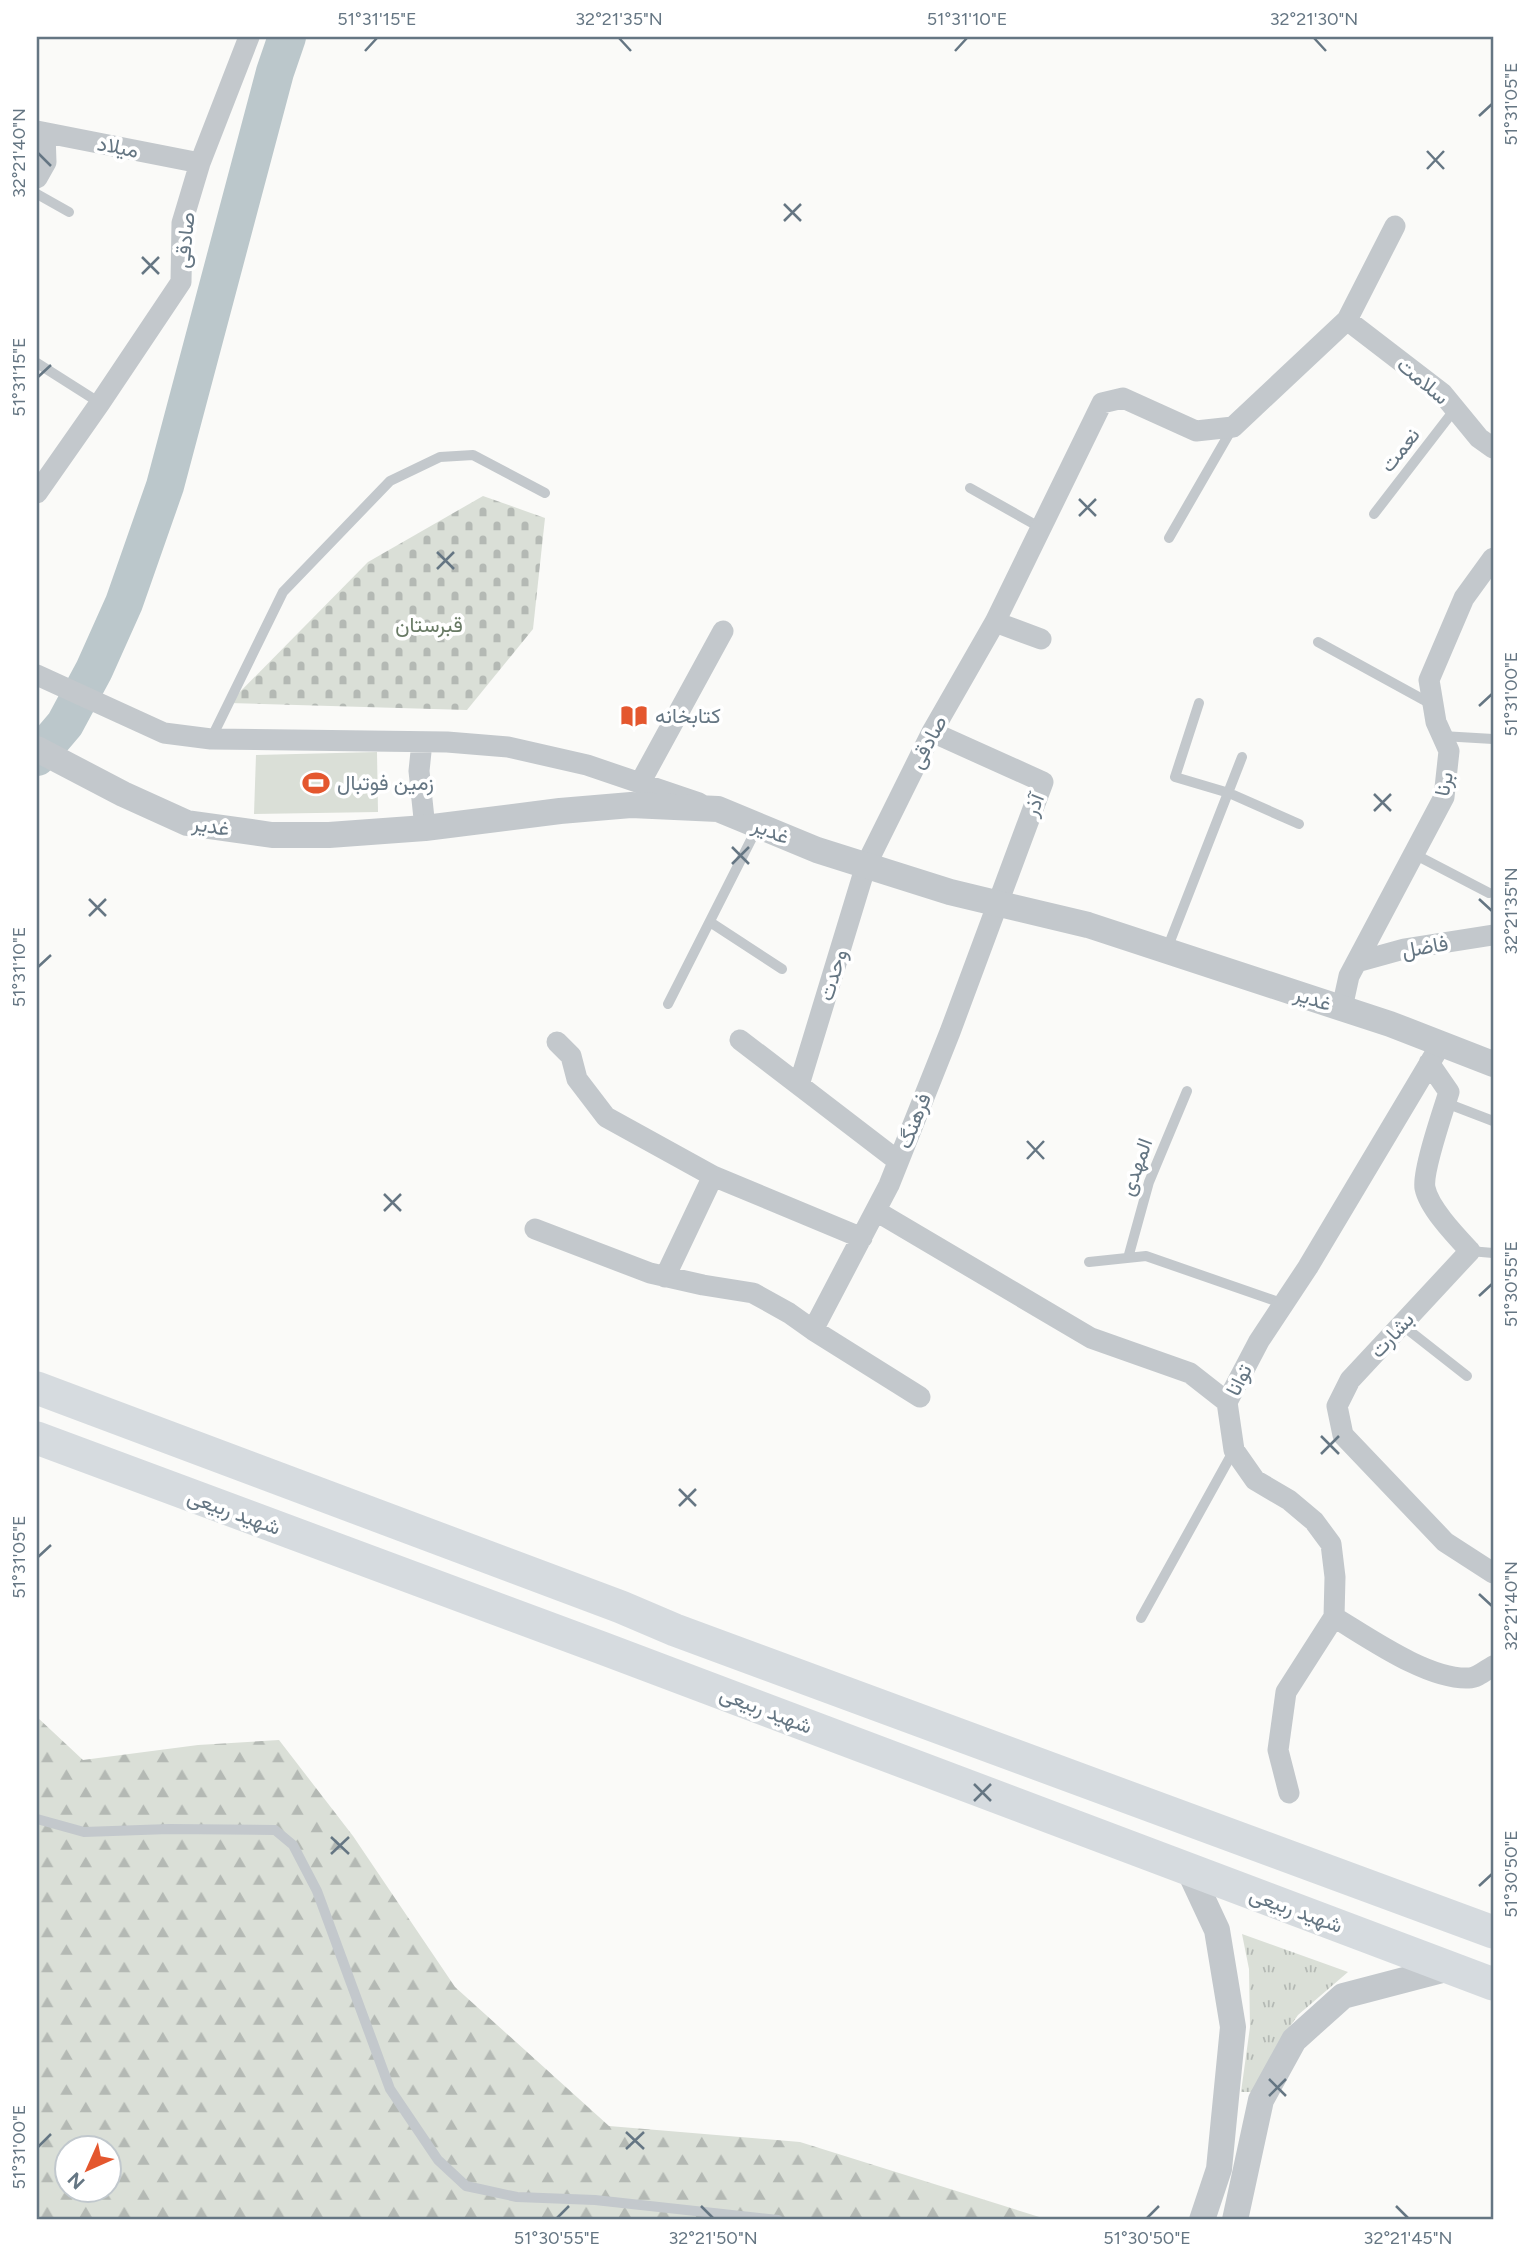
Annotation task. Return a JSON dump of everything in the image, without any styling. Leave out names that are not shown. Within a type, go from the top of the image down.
[{"type":"main road","name":"شهید ربیعی","points":[[37,1388],[621,1607],[675,1630],[1493,1932]]},
{"type":"main road","name":"شهید ربیعی","points":[[37,1438],[657,1668],[1493,1984]]},
{"type":"main road","points":[[603,1648],[621,1607]]},
{"type":"main road","points":[[657,1668],[675,1630]]},
{"type":"street","name":"صادقی","points":[[37,493],[181,282],[183,223],[200,163],[249,37]]},
{"type":"street","name":"میلاد","points":[[41,132],[200,163]]},
{"type":"street","points":[[37,178],[46,162],[41,132]]},
{"type":"street","points":[[1233,427],[1347,320],[1395,226]]},
{"type":"street","name":"سلامت","points":[[1347,320],[1442,393],[1479,438],[1493,448]]},
{"type":"street","name":"صادقی","points":[[866,865],[932,732],[995,622],[1102,403],[1123,398],[1196,431],[1233,427]]},
{"type":"street","name":"برنا","points":[[1342,1008],[1349,976],[1444,797],[1449,751],[1436,722],[1429,680],[1464,598],[1493,560]]},
{"type":"street","points":[[995,622],[1041,639]]},
{"type":"street","points":[[640,783],[723,631]]},
{"type":"street","points":[[37,675],[164,733],[211,739],[422,742],[508,747],[587,765],[718,809]]},
{"type":"street","name":"آذر","points":[[932,732],[1044,782],[997,903]]},
{"type":"street","points":[[422,742],[419,771],[425,828]]},
{"type":"street","name":"غدیر","points":[[37,749],[187,823],[272,835],[329,835],[425,828],[631,805],[718,809],[817,850],[950,892],[1088,925],[1342,1008],[1435,1053],[1493,1064]]},
{"type":"street","name":"وحدت","points":[[799,1086],[866,865]]},
{"type":"street","name":"فرهنگ","points":[[813,1331],[863,1238],[898,1161],[950,1032],[997,903]]},
{"type":"street","name":"فاضل","points":[[1357,962],[1404,949],[1493,935]]},
{"type":"street","points":[[740,1041],[898,1161]]},
{"type":"street","points":[[557,1042],[571,1056],[577,1079],[606,1117],[713,1175],[863,1238]]},
{"type":"street","points":[[1435,1053],[1449,1092],[1432,1148],[1425,1188],[1444,1223],[1470,1251]]},
{"type":"street","name":"توانا","points":[[1335,1616],[1335,1577],[1331,1544],[1314,1521],[1289,1500],[1255,1480],[1234,1450],[1227,1402],[1259,1341],[1308,1267],[1435,1053]]},
{"type":"street","points":[[665,1277],[713,1175]]},
{"type":"street","points":[[876,1211],[1091,1338],[1190,1373],[1227,1402]]},
{"type":"street","points":[[535,1229],[650,1273],[703,1286],[753,1293],[920,1397]]},
{"type":"street","name":"بشارت","points":[[1470,1251],[1350,1380],[1337,1406],[1343,1435],[1445,1542],[1493,1573]]},
{"type":"street","points":[[1289,1793],[1278,1750],[1286,1692],[1335,1616],[1391,1651],[1441,1675],[1472,1679],[1493,1666]]},
{"type":"street","points":[[1189,1870],[1217,1930],[1233,2027],[1219,2169],[1202,2220]]},
{"type":"street","points":[[1235,2220],[1261,2100],[1294,2040],[1343,1996],[1450,1968]]},
{"type":"lane","points":[[37,194],[69,212]]},
{"type":"lane","points":[[37,363],[100,403]]},
{"type":"lane","name":"نعمت","points":[[1374,514],[1455,409]]},
{"type":"lane","points":[[1169,538],[1233,427]]},
{"type":"lane","points":[[211,739],[283,592],[390,481],[440,457],[473,455],[545,493]]},
{"type":"lane","points":[[970,488],[1041,528]]},
{"type":"lane","points":[[1318,642],[1433,705]]},
{"type":"lane","points":[[1199,703],[1175,777],[1229,793],[1299,824]]},
{"type":"lane","points":[[1442,736],[1493,739]]},
{"type":"lane","points":[[1166,951],[1242,757]]},
{"type":"lane","points":[[668,1004],[758,826]]},
{"type":"lane","points":[[1414,854],[1489,892]]},
{"type":"lane","points":[[710,922],[782,969]]},
{"type":"lane","name":"المهدی","points":[[1128,1258],[1149,1182],[1186,1091]]},
{"type":"lane","points":[[1446,1103],[1493,1121]]},
{"type":"lane","points":[[1470,1251],[1493,1253]]},
{"type":"lane","points":[[1089,1262],[1146,1256],[1284,1304]]},
{"type":"lane","points":[[1402,1325],[1467,1376]]},
{"type":"lane","points":[[1141,1618],[1234,1450]]},
{"type":"lane","points":[[37,1819],[85,1832],[169,1829],[275,1830],[293,1845],[317,1891],[390,2089],[438,2160],[466,2186],[517,2197],[595,2200],[778,2220]]},
{"type":"green space","name":"قبرستان","points":[[483,496],[545,518],[533,629],[467,710],[229,703],[368,562]]},
{"type":"green space","name":"زمین فوتبال","points":[[377,752],[378,812],[254,814],[256,755]]},
{"type":"green space","points":[[37,1717],[83,1760],[198,1745],[279,1740],[353,1836],[455,1987],[609,2126],[800,2142],[1049,2220],[37,2220]]},
{"type":"green space","points":[[1242,1934],[1348,1972],[1298,2015],[1277,2045],[1253,2092],[1241,2092],[1250,2027],[1249,1969]]},
{"type":"waterway","points":[[37,757],[65,724],[94,670],[124,603],[165,486],[275,72],[287,37]]},
{"type":"place","name":"کتابخانه","points":[[634,716]]},
{"type":"place","name":"زمین فوتبال","points":[[316,783]]}]
